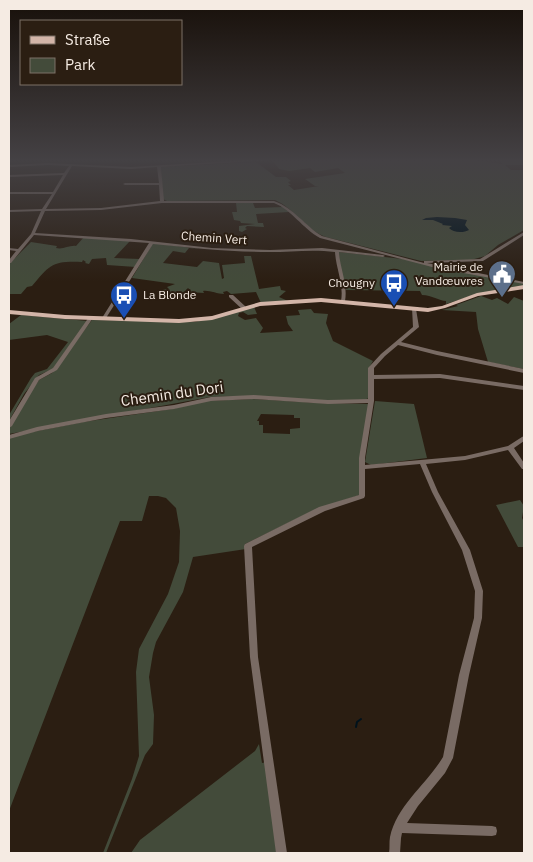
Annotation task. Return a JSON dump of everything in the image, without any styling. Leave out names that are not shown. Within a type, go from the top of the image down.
[{"type":"main road","points":[[9,312],[91,318],[187,321],[212,318],[262,304],[313,300],[414,309],[436,309],[477,295],[524,287]]},
{"type":"street","points":[[9,262],[33,234],[50,200]]},
{"type":"street","points":[[9,211],[111,209],[162,202],[275,202],[286,207],[319,236],[422,263],[524,283]]},
{"type":"street","points":[[422,263],[481,260],[524,233]]},
{"type":"street","name":"Chemin Vert","points":[[33,234],[152,242],[232,250],[337,251],[393,255]]},
{"type":"street","points":[[104,318],[152,242]]},
{"type":"street","points":[[9,249],[20,250]]},
{"type":"street","points":[[337,251],[338,266],[345,286],[343,302]]},
{"type":"street","points":[[231,296],[244,308]]},
{"type":"street","points":[[280,853],[254,657],[248,546],[322,509],[362,496],[362,467],[371,401],[372,377],[370,370],[373,365],[416,326],[414,309]]},
{"type":"street","points":[[9,426],[23,399],[37,379],[55,368],[91,318]]},
{"type":"street","points":[[398,342],[437,353],[524,370]]},
{"type":"street","points":[[372,377],[440,376],[524,388]]},
{"type":"street","name":"Chemin du Dori","points":[[9,436],[106,416],[174,407],[211,398],[254,397],[328,402],[371,401]]},
{"type":"street","points":[[362,467],[422,460],[465,458],[510,448],[524,438]]},
{"type":"street","points":[[510,448],[524,469]]},
{"type":"street","points":[[396,853],[395,842],[408,809],[444,767],[448,758],[464,675],[480,612],[479,591],[466,550],[435,492],[422,460]]},
{"type":"street","points":[[399,828],[492,831]]},
{"type":"green space","points":[[165,200],[251,200],[167,201]]},
{"type":"green space","points":[[275,200],[524,200],[524,230],[498,245],[485,256],[471,260],[421,261],[326,237],[312,229]]},
{"type":"green space","points":[[236,203],[253,203],[255,208],[283,207],[289,212],[256,214],[258,223],[263,223],[264,227],[247,226],[245,228],[247,229],[242,232],[239,231],[239,226],[255,224],[241,223],[234,220],[232,212],[237,212]]},
{"type":"green space","points":[[84,237],[130,241],[114,258],[140,259],[136,267],[107,265],[106,258],[92,259],[89,264],[83,260],[82,262],[58,263],[48,268],[32,286],[27,287],[21,294],[9,294],[9,264],[31,242],[61,248],[76,246]]},
{"type":"green space","points":[[153,243],[200,249],[189,248],[185,253],[173,251],[163,263],[197,267],[203,261],[219,263],[222,279],[224,278],[222,265],[245,263],[244,256],[251,256],[259,289],[280,286],[281,290],[286,291],[279,297],[288,301],[261,303],[256,292],[231,294],[227,291],[223,292],[224,294],[203,291],[204,293],[188,292],[190,290],[188,288],[182,294],[157,292],[160,289],[169,289],[167,287],[175,284],[132,278]]},
{"type":"green space","points":[[339,252],[403,259],[523,283],[524,286],[477,294],[446,304],[446,301],[422,295],[420,291],[346,290],[340,273]]},
{"type":"green space","points":[[481,296],[492,300],[497,298],[508,304],[514,297],[524,301],[524,369],[488,362],[478,329],[476,312],[442,310],[458,306],[456,305]]},
{"type":"green space","points":[[254,307],[257,314],[248,315],[243,312],[239,313],[238,316],[245,320],[256,318],[263,328],[260,333],[293,331],[288,324],[286,316],[300,315],[298,310],[311,309],[314,313],[328,314],[326,323],[333,341],[373,361],[369,368],[369,398],[364,400],[329,401],[255,396],[210,397],[9,434],[9,428],[39,380],[52,373],[92,320],[195,322]]},
{"type":"green space","points":[[21,315],[88,321],[53,369],[39,375],[24,394],[9,421],[9,415],[31,378],[35,373],[47,369],[68,342],[47,335],[9,340],[9,324]]},
{"type":"green space","points":[[252,399],[369,404],[360,495],[319,508],[245,544],[246,549],[193,557],[183,592],[156,642],[153,653],[149,677],[154,715],[153,744],[145,755],[106,853],[103,853],[139,756],[136,672],[139,649],[168,594],[179,562],[180,531],[176,508],[166,498],[149,496],[142,521],[120,521],[9,811],[9,438],[83,422],[172,409],[206,401]],"holes":[[[261,414],[294,415],[294,418],[300,418],[300,428],[290,429],[290,434],[263,433],[263,425],[259,425],[259,421],[257,421]]]},
{"type":"green space","points":[[375,401],[414,404],[427,458],[371,465],[365,462]]},
{"type":"green space","points":[[520,500],[524,506],[522,518],[524,522],[524,547],[518,547],[496,505]]},
{"type":"green space","points":[[259,744],[262,763],[266,762],[277,853],[131,853],[140,840],[255,751]]},
{"type":"water","points":[[437,217],[467,220],[465,225],[469,230],[456,232],[449,228],[452,226],[442,225],[433,220],[422,220]]},
{"type":"waterway","points":[[356,727],[357,722],[361,719]]},
{"type":"place","name":"Mairie de Vandœuvres","points":[[502,298]]},
{"type":"place","name":"Chougny","points":[[394,307]]},
{"type":"place","name":"La Blonde","points":[[124,319]]}]
